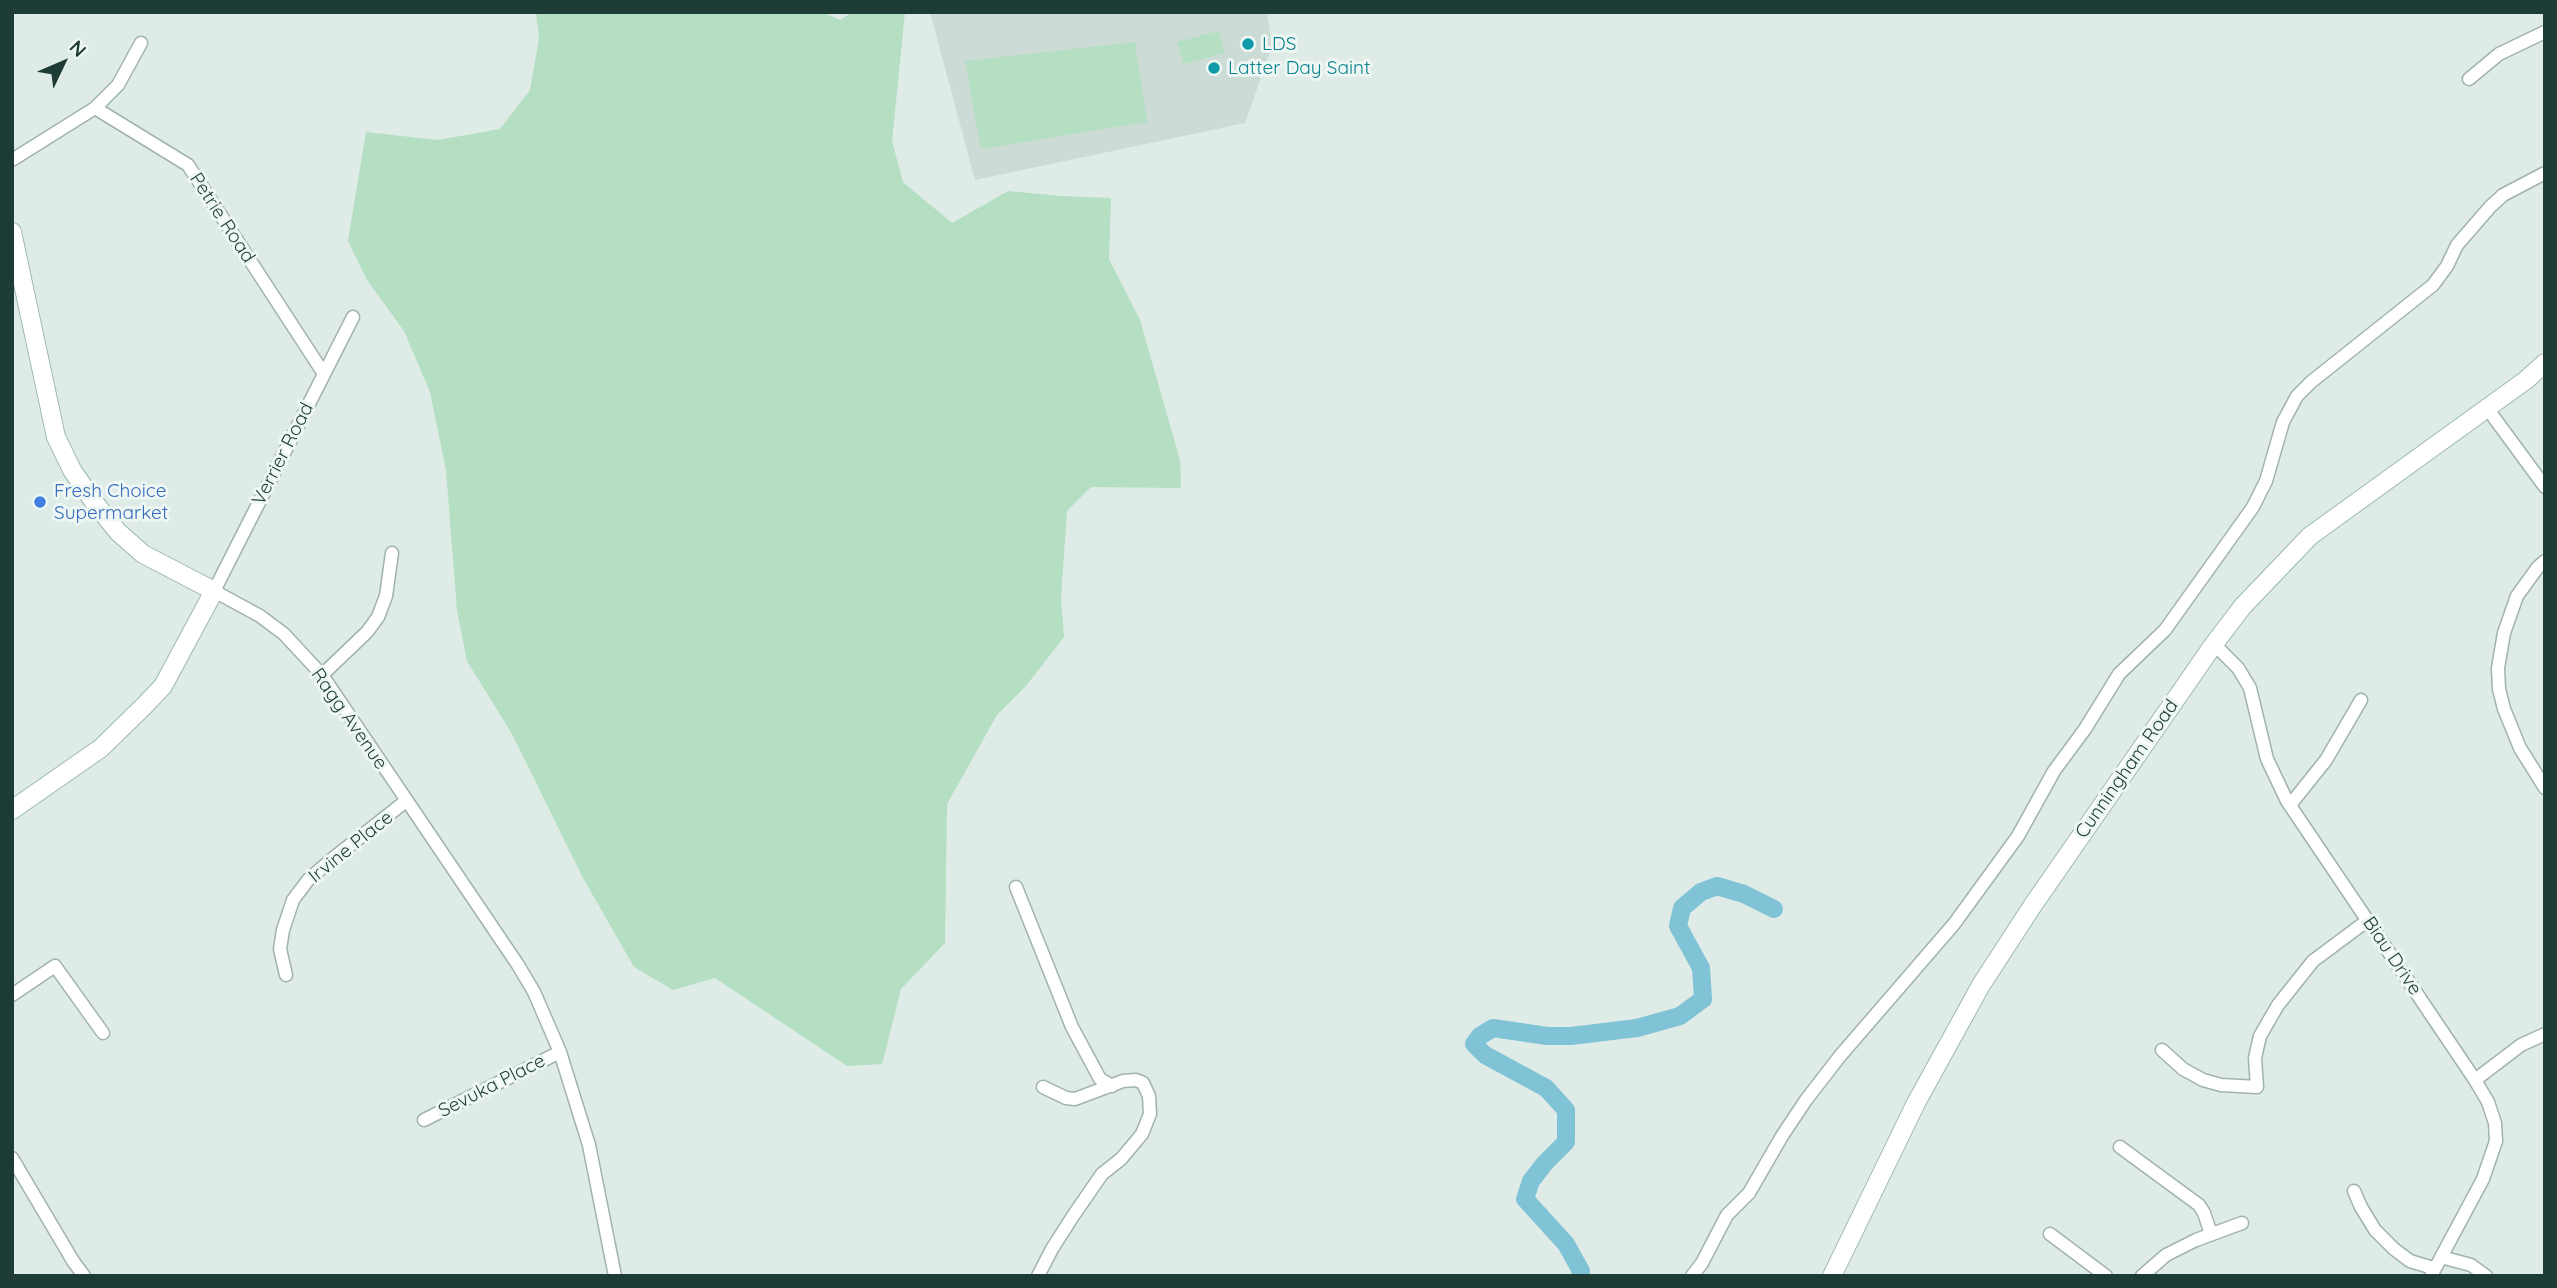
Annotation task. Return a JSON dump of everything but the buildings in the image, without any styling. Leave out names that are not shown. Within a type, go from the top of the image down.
[{"type":"main road","name":"Ragg Avenue","points":[[12,232],[56,437],[72,470],[118,532],[143,554],[214,591]]},
{"type":"main road","name":"Cunningham Road","points":[[1832,1276],[1916,1103],[1981,985],[2033,905],[2243,606],[2310,536],[2545,363]]},
{"type":"main road","points":[[12,810],[101,748],[163,686],[214,591]]},
{"type":"street","points":[[2469,79],[2499,54],[2545,32]]},
{"type":"street","points":[[12,160],[94,108],[118,85],[141,43]]},
{"type":"street","name":"Petrie Road","points":[[94,108],[188,165],[324,374]]},
{"type":"street","points":[[1692,1276],[1702,1263],[1727,1215],[1749,1193],[1806,1100],[1840,1056],[1954,924],[2018,836],[2054,771],[2085,729],[2119,674],[2165,630],[2253,507],[2266,481],[2283,422],[2297,396],[2433,285],[2457,246],[2503,195],[2545,173]]},
{"type":"street","name":"Verrier Road","points":[[214,591],[352,317]]},
{"type":"street","points":[[2487,408],[2545,487]]},
{"type":"street","points":[[322,675],[367,632],[378,617],[386,596],[392,553]]},
{"type":"street","points":[[2545,561],[2517,596],[2504,633],[2498,668],[2504,709],[2520,748],[2545,788]]},
{"type":"street","name":"Ragg Avenue","points":[[214,591],[260,616],[284,634],[322,675],[534,992],[560,1052],[590,1145],[615,1276]]},
{"type":"street","name":"Biau Drive","points":[[2214,644],[2238,668],[2250,688],[2271,771],[2290,805],[2488,1102],[2495,1123],[2496,1141],[2483,1179],[2435,1267]]},
{"type":"street","points":[[2290,805],[2326,760],[2361,700]]},
{"type":"street","name":"Irvine Place","points":[[286,975],[280,949],[293,900],[308,880],[331,860],[407,801]]},
{"type":"street","points":[[1016,887],[1072,1027],[1100,1079],[1112,1086]]},
{"type":"street","points":[[2162,1050],[2183,1069],[2203,1080],[2221,1085],[2257,1087],[2255,1058],[2260,1036],[2278,1005],[2313,961],[2368,920]]},
{"type":"street","points":[[12,995],[55,966],[103,1033]]},
{"type":"street","points":[[2475,1080],[2521,1045],[2545,1034]]},
{"type":"street","name":"Sevuka Place","points":[[424,1120],[560,1052]]},
{"type":"street","points":[[1038,1276],[1073,1216],[1102,1174],[1121,1159],[1142,1133],[1150,1114],[1149,1096],[1143,1083],[1136,1080],[1123,1081],[1075,1099],[1053,1094],[1043,1087]]},
{"type":"street","points":[[2120,1146],[2199,1205],[2211,1234]]},
{"type":"street","points":[[12,1158],[84,1276]]},
{"type":"street","points":[[2354,1191],[2375,1230],[2393,1249],[2410,1261],[2435,1267],[2471,1265],[2486,1276]]},
{"type":"street","points":[[2142,1276],[2166,1255],[2242,1223]]},
{"type":"street","points":[[2050,1234],[2106,1276]]},
{"type":"shaded area","points":[[930,12],[1267,12],[1272,46],[1245,123],[975,180]]},
{"type":"green space","points":[[536,12],[822,12],[840,20],[853,12],[905,12],[892,141],[903,182],[952,223],[1008,191],[1111,198],[1109,259],[1140,320],[1180,460],[1181,488],[1091,487],[1067,511],[1061,598],[1064,637],[1026,686],[997,715],[947,804],[945,943],[901,989],[882,1064],[847,1066],[715,978],[673,990],[634,967],[583,878],[512,734],[467,661],[457,610],[446,470],[430,392],[404,331],[367,280],[348,241],[366,132],[438,140],[500,129],[530,90],[539,38]]},
{"type":"green space","points":[[1219,31],[1225,53],[1184,64],[1177,42]]},
{"type":"green space","points":[[1135,42],[1147,122],[981,149],[965,61]]},
{"type":"waterway","points":[[1580,1276],[1581,1271],[1566,1244],[1525,1199],[1531,1181],[1566,1142],[1566,1110],[1546,1088],[1485,1055],[1474,1044],[1480,1036],[1493,1028],[1547,1036],[1571,1036],[1637,1028],[1680,1016],[1703,999],[1701,968],[1678,926],[1682,908],[1701,892],[1717,886],[1744,894],[1774,909]]},
{"type":"place","name":"LDS","points":[[1248,44]]},
{"type":"place","name":"Latter Day Saint","points":[[1214,68]]},
{"type":"place","name":"Fresh Choice Supermarket","points":[[40,502]]}]
